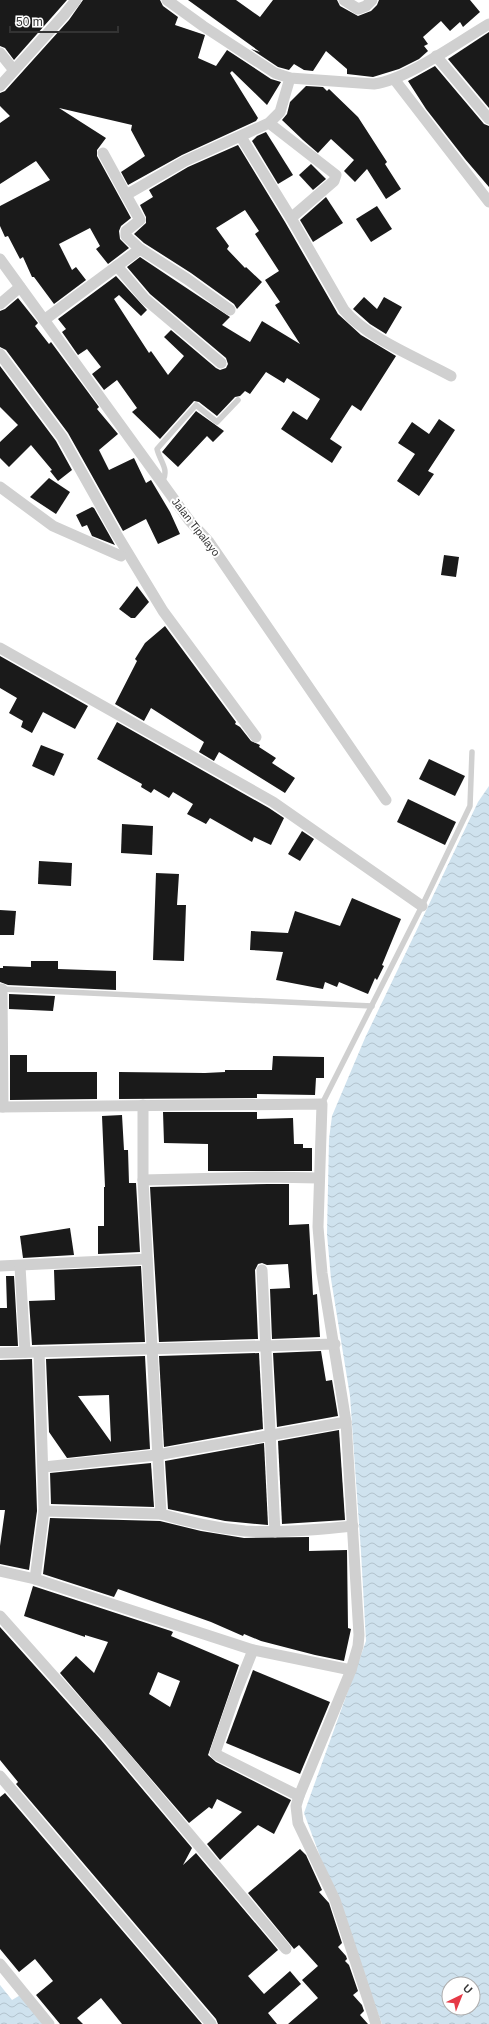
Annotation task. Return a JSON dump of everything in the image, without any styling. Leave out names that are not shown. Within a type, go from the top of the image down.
[{"type":"street","points":[[0,86],[13,69],[64,15],[76,0]]},
{"type":"street","points":[[167,0],[263,66],[290,78],[374,84],[394,79],[489,24]]},
{"type":"street","points":[[344,0],[358,9],[366,6],[372,0]]},
{"type":"street","points":[[0,53],[13,69]]},
{"type":"street","points":[[436,56],[489,119]]},
{"type":"street","points":[[126,195],[185,161],[269,124],[280,112],[290,78]]},
{"type":"street","points":[[394,79],[489,202]]},
{"type":"street","points":[[269,124],[336,176],[334,181],[292,218]]},
{"type":"street","points":[[241,137],[292,218],[344,310],[352,319],[370,333],[451,376]]},
{"type":"street","points":[[103,153],[140,220],[124,233],[140,250],[187,279],[230,310]]},
{"type":"street","points":[[44,320],[140,250]]},
{"type":"street","name":"Jalan Tipalayo","points":[[0,258],[189,520],[209,542],[386,800]]},
{"type":"street","points":[[117,266],[145,299],[221,363]]},
{"type":"street","points":[[0,304],[20,287]]},
{"type":"street","points":[[0,354],[68,447],[117,535],[163,611],[256,737]]},
{"type":"street","points":[[0,487],[53,526],[121,556]]},
{"type":"street","points":[[0,648],[273,802],[422,906]]},
{"type":"street","points":[[1,989],[1,1107],[322,1104],[318,1178],[319,1250],[335,1344],[346,1422],[359,1635],[358,1646],[351,1670],[296,1806],[298,1823],[335,1900],[376,2024]]},
{"type":"street","points":[[143,1105],[143,1180],[161,1514]]},
{"type":"street","points":[[143,1180],[268,1177],[318,1178]]},
{"type":"street","points":[[0,1266],[147,1259]]},
{"type":"street","points":[[20,1266],[25,1352]]},
{"type":"street","points":[[262,1270],[275,1532]]},
{"type":"street","points":[[0,1353],[335,1344]]},
{"type":"street","points":[[35,1579],[44,1511],[44,1467],[38,1352]]},
{"type":"street","points":[[44,1467],[157,1455],[346,1422]]},
{"type":"street","points":[[44,1511],[161,1514],[196,1523],[238,1530],[275,1532],[352,1526]]},
{"type":"street","points":[[0,1571],[35,1579],[253,1650],[351,1670]]},
{"type":"street","points":[[0,1616],[106,1735],[286,1949]]},
{"type":"street","points":[[253,1650],[235,1695],[215,1753],[216,1755],[299,1796]]},
{"type":"street","points":[[0,1776],[211,2024]]},
{"type":"street","points":[[0,1964],[49,2024]]},
{"type":"lane","points":[[162,482],[166,476],[166,470],[157,449],[196,405],[217,422],[238,400]]},
{"type":"lane","points":[[322,1104],[422,906],[470,806],[472,752]]},
{"type":"lane","points":[[1,989],[372,1006]]},
{"type":"water","points":[[489,786],[489,2024],[382,2024],[304,1813],[366,1641],[350,1396],[331,1279],[327,1234],[329,1139],[332,1116],[365,1038],[478,802]]},
{"type":"water","points":[[0,1985],[12,2000],[22,1994],[45,2024],[0,2024]]},
{"type":"building","points":[[0,0],[67,0],[14,60],[5,48],[0,46]]},
{"type":"building","points":[[83,0],[160,0],[163,6],[178,17],[175,25],[205,35],[198,58],[216,66],[227,50],[271,79],[281,82],[267,105],[232,71],[230,73],[258,118],[256,121],[182,155],[128,185],[121,172],[145,156],[131,130],[132,125],[59,108],[106,138],[97,150],[97,156],[131,218],[121,226],[119,231],[120,239],[129,248],[108,264],[96,249],[100,246],[90,228],[59,244],[72,270],[76,267],[86,280],[54,304],[34,277],[32,277],[23,257],[20,259],[8,236],[5,237],[0,226],[0,206],[50,180],[36,161],[0,184],[0,123],[10,116],[0,106],[0,93],[5,91],[69,20]]},
{"type":"building","points":[[188,0],[236,0],[260,17],[273,0],[337,0],[340,6],[358,16],[371,11],[377,5],[379,0],[470,0],[480,12],[463,27],[460,22],[450,31],[441,21],[423,37],[428,44],[424,46],[428,51],[419,59],[399,69],[373,77],[347,74],[347,69],[326,51],[313,71],[304,70],[294,64],[289,70],[278,67],[251,49],[260,52]]},
{"type":"building","points":[[489,32],[489,108],[448,59]]},
{"type":"building","points":[[435,66],[484,124],[489,126],[489,187],[426,109],[408,81]]},
{"type":"building","points":[[306,86],[323,87],[327,91],[329,89],[358,117],[387,162],[385,164],[401,189],[386,199],[367,169],[355,182],[344,171],[354,160],[331,139],[318,153],[282,120],[287,114],[290,102]]},
{"type":"building","points":[[266,132],[293,175],[278,184],[252,141],[257,136]]},
{"type":"building","points":[[238,145],[285,222],[338,314],[361,335],[396,356],[361,411],[352,405],[330,439],[342,447],[332,463],[281,429],[293,411],[307,420],[320,399],[287,378],[284,383],[266,372],[250,394],[245,391],[240,396],[235,397],[217,416],[199,402],[194,401],[160,439],[132,412],[137,408],[117,380],[104,390],[92,374],[101,367],[87,349],[78,355],[62,332],[66,329],[58,319],[116,276],[147,310],[141,316],[119,295],[114,299],[149,353],[151,351],[168,375],[184,356],[164,337],[171,330],[216,368],[220,370],[226,368],[228,364],[226,358],[150,294],[127,267],[140,257],[230,317],[222,325],[250,342],[262,321],[300,344],[275,305],[280,302],[265,280],[279,271],[255,234],[259,231],[245,210],[216,228],[229,246],[227,249],[245,268],[246,267],[262,282],[237,309],[234,304],[191,273],[144,243],[134,234],[146,223],[146,217],[140,205],[153,197],[149,190],[188,167]]},
{"type":"building","points":[[311,164],[326,179],[313,190],[299,175]]},
{"type":"building","points":[[326,197],[343,223],[313,242],[300,220]]},
{"type":"building","points":[[377,206],[392,229],[371,242],[356,219]]},
{"type":"building","points":[[364,297],[377,309],[384,297],[402,307],[386,334],[370,324],[353,309]]},
{"type":"building","points":[[18,298],[38,323],[35,326],[49,344],[51,342],[99,407],[97,409],[118,434],[99,450],[109,470],[134,458],[146,483],[151,480],[170,512],[180,534],[158,544],[146,519],[123,531],[68,433],[6,350],[0,347],[0,311],[5,309]]},
{"type":"building","points":[[0,366],[56,441],[72,470],[58,481],[50,471],[52,470],[31,445],[9,467],[0,458],[0,442],[18,425],[0,407]]},
{"type":"building","points":[[196,411],[224,431],[213,442],[207,436],[178,467],[162,452]]},
{"type":"building","points":[[439,419],[455,430],[428,471],[434,474],[419,496],[397,481],[415,454],[398,443],[412,422],[429,434]]},
{"type":"building","points":[[49,478],[70,492],[56,514],[30,497]]},
{"type":"building","points":[[92,507],[115,545],[92,536],[87,525],[82,527],[76,515]]},
{"type":"building","points":[[444,555],[459,557],[456,577],[441,575]]},
{"type":"building","points":[[137,586],[149,602],[135,618],[131,618],[119,609]]},
{"type":"building","points":[[165,626],[236,722],[235,724],[240,727],[251,741],[260,745],[259,747],[276,758],[272,763],[295,778],[285,793],[219,752],[214,761],[199,752],[204,742],[151,708],[144,721],[115,704],[137,661],[135,659],[145,643]]},
{"type":"building","points":[[0,656],[88,706],[75,729],[43,712],[32,733],[21,727],[23,721],[9,713],[17,698],[0,688]]},
{"type":"building","points":[[117,722],[284,818],[271,845],[254,837],[252,842],[210,818],[206,824],[187,814],[193,804],[173,792],[169,798],[154,789],[151,793],[141,787],[142,784],[97,759]]},
{"type":"building","points":[[41,745],[64,754],[54,776],[32,766]]},
{"type":"building","points":[[429,759],[465,776],[455,796],[419,779]]},
{"type":"building","points":[[408,799],[456,822],[445,845],[397,822]]},
{"type":"building","points":[[122,824],[153,826],[152,855],[121,853]]},
{"type":"building","points":[[302,831],[314,839],[300,861],[288,854]]},
{"type":"building","points":[[39,861],[72,863],[71,886],[38,884]]},
{"type":"building","points":[[156,873],[179,874],[177,905],[186,905],[184,961],[153,960]]},
{"type":"building","points":[[352,898],[401,919],[382,965],[384,966],[377,980],[375,978],[368,994],[339,982],[337,987],[325,982],[323,989],[276,980],[283,952],[250,950],[251,931],[288,933],[295,911],[340,926]]},
{"type":"building","points":[[0,910],[16,911],[14,935],[0,935]]},
{"type":"building","points":[[31,961],[58,961],[58,969],[116,971],[116,990],[8,985],[0,982],[0,968],[3,968],[3,966],[31,967]]},
{"type":"building","points":[[9,994],[55,996],[53,1011],[9,1009]]},
{"type":"building","points":[[10,1055],[27,1055],[27,1072],[97,1072],[97,1099],[10,1100]]},
{"type":"building","points":[[273,1056],[324,1057],[324,1078],[316,1078],[315,1095],[257,1094],[257,1098],[119,1099],[119,1072],[205,1073],[225,1072],[225,1070],[272,1070]]},
{"type":"building","points":[[163,1112],[257,1112],[257,1119],[293,1118],[294,1144],[303,1144],[303,1148],[312,1148],[312,1171],[208,1171],[208,1144],[164,1143]]},
{"type":"building","points":[[122,1115],[124,1150],[128,1150],[129,1183],[136,1183],[140,1252],[98,1254],[98,1226],[104,1226],[105,1187],[102,1116]]},
{"type":"building","points":[[289,1184],[289,1225],[309,1224],[313,1295],[317,1294],[320,1337],[272,1339],[270,1289],[290,1288],[288,1264],[267,1265],[262,1263],[258,1264],[255,1270],[258,1339],[159,1342],[150,1187]]},
{"type":"building","points":[[70,1228],[74,1255],[23,1258],[20,1236]]},
{"type":"building","points":[[141,1266],[145,1342],[32,1345],[29,1301],[55,1300],[54,1270]]},
{"type":"building","points":[[6,1276],[14,1276],[18,1346],[0,1346],[0,1308],[7,1308]]},
{"type":"building","points":[[321,1351],[326,1381],[332,1380],[338,1416],[277,1427],[273,1353]]},
{"type":"building","points":[[259,1353],[263,1429],[164,1447],[159,1356]]},
{"type":"building","points":[[145,1356],[150,1449],[67,1458],[49,1432],[46,1359]],"holes":[[[109,1395],[111,1442],[78,1396]]]},
{"type":"building","points":[[32,1359],[37,1511],[29,1570],[0,1564],[0,1546],[5,1510],[0,1510],[0,1360]]},
{"type":"building","points":[[339,1430],[345,1520],[282,1524],[278,1441]]},
{"type":"building","points":[[264,1443],[268,1525],[225,1521],[168,1509],[165,1461]]},
{"type":"building","points":[[151,1463],[154,1507],[51,1504],[50,1473]]},
{"type":"building","points":[[50,1518],[160,1521],[201,1531],[244,1538],[309,1537],[309,1551],[347,1550],[348,1628],[351,1629],[344,1661],[261,1641],[244,1634],[243,1636],[211,1622],[118,1589],[114,1597],[43,1574]]},
{"type":"building","points":[[33,1586],[171,1631],[173,1632],[171,1636],[239,1665],[208,1755],[216,1762],[291,1800],[274,1834],[258,1825],[220,1860],[207,1844],[242,1812],[217,1799],[212,1809],[209,1807],[189,1823],[60,1673],[76,1656],[94,1673],[108,1642],[85,1635],[85,1637],[24,1616]],"holes":[[[158,1672],[180,1681],[170,1707],[149,1694]]]},
{"type":"building","points":[[0,1627],[101,1740],[192,1848],[183,1865],[196,1853],[278,1950],[248,1976],[264,1994],[290,1971],[301,1984],[268,2013],[277,2024],[218,2024],[216,2019],[16,1784],[18,1782],[0,1760]]},
{"type":"building","points":[[253,1670],[330,1702],[300,1774],[226,1743]]},
{"type":"building","points":[[5,1793],[202,2024],[122,2024],[101,1998],[77,2018],[83,2024],[60,2024],[36,1995],[53,1981],[35,1959],[19,1972],[0,1949],[0,1797]]},
{"type":"building","points":[[300,1849],[306,1855],[322,1890],[319,1892],[329,1903],[342,1943],[338,1947],[346,1956],[347,1959],[345,1961],[349,1965],[358,1991],[353,1995],[362,2005],[364,2011],[360,2015],[368,2024],[288,2024],[318,1998],[302,1980],[318,1966],[299,1945],[294,1949],[248,1893]]}]
